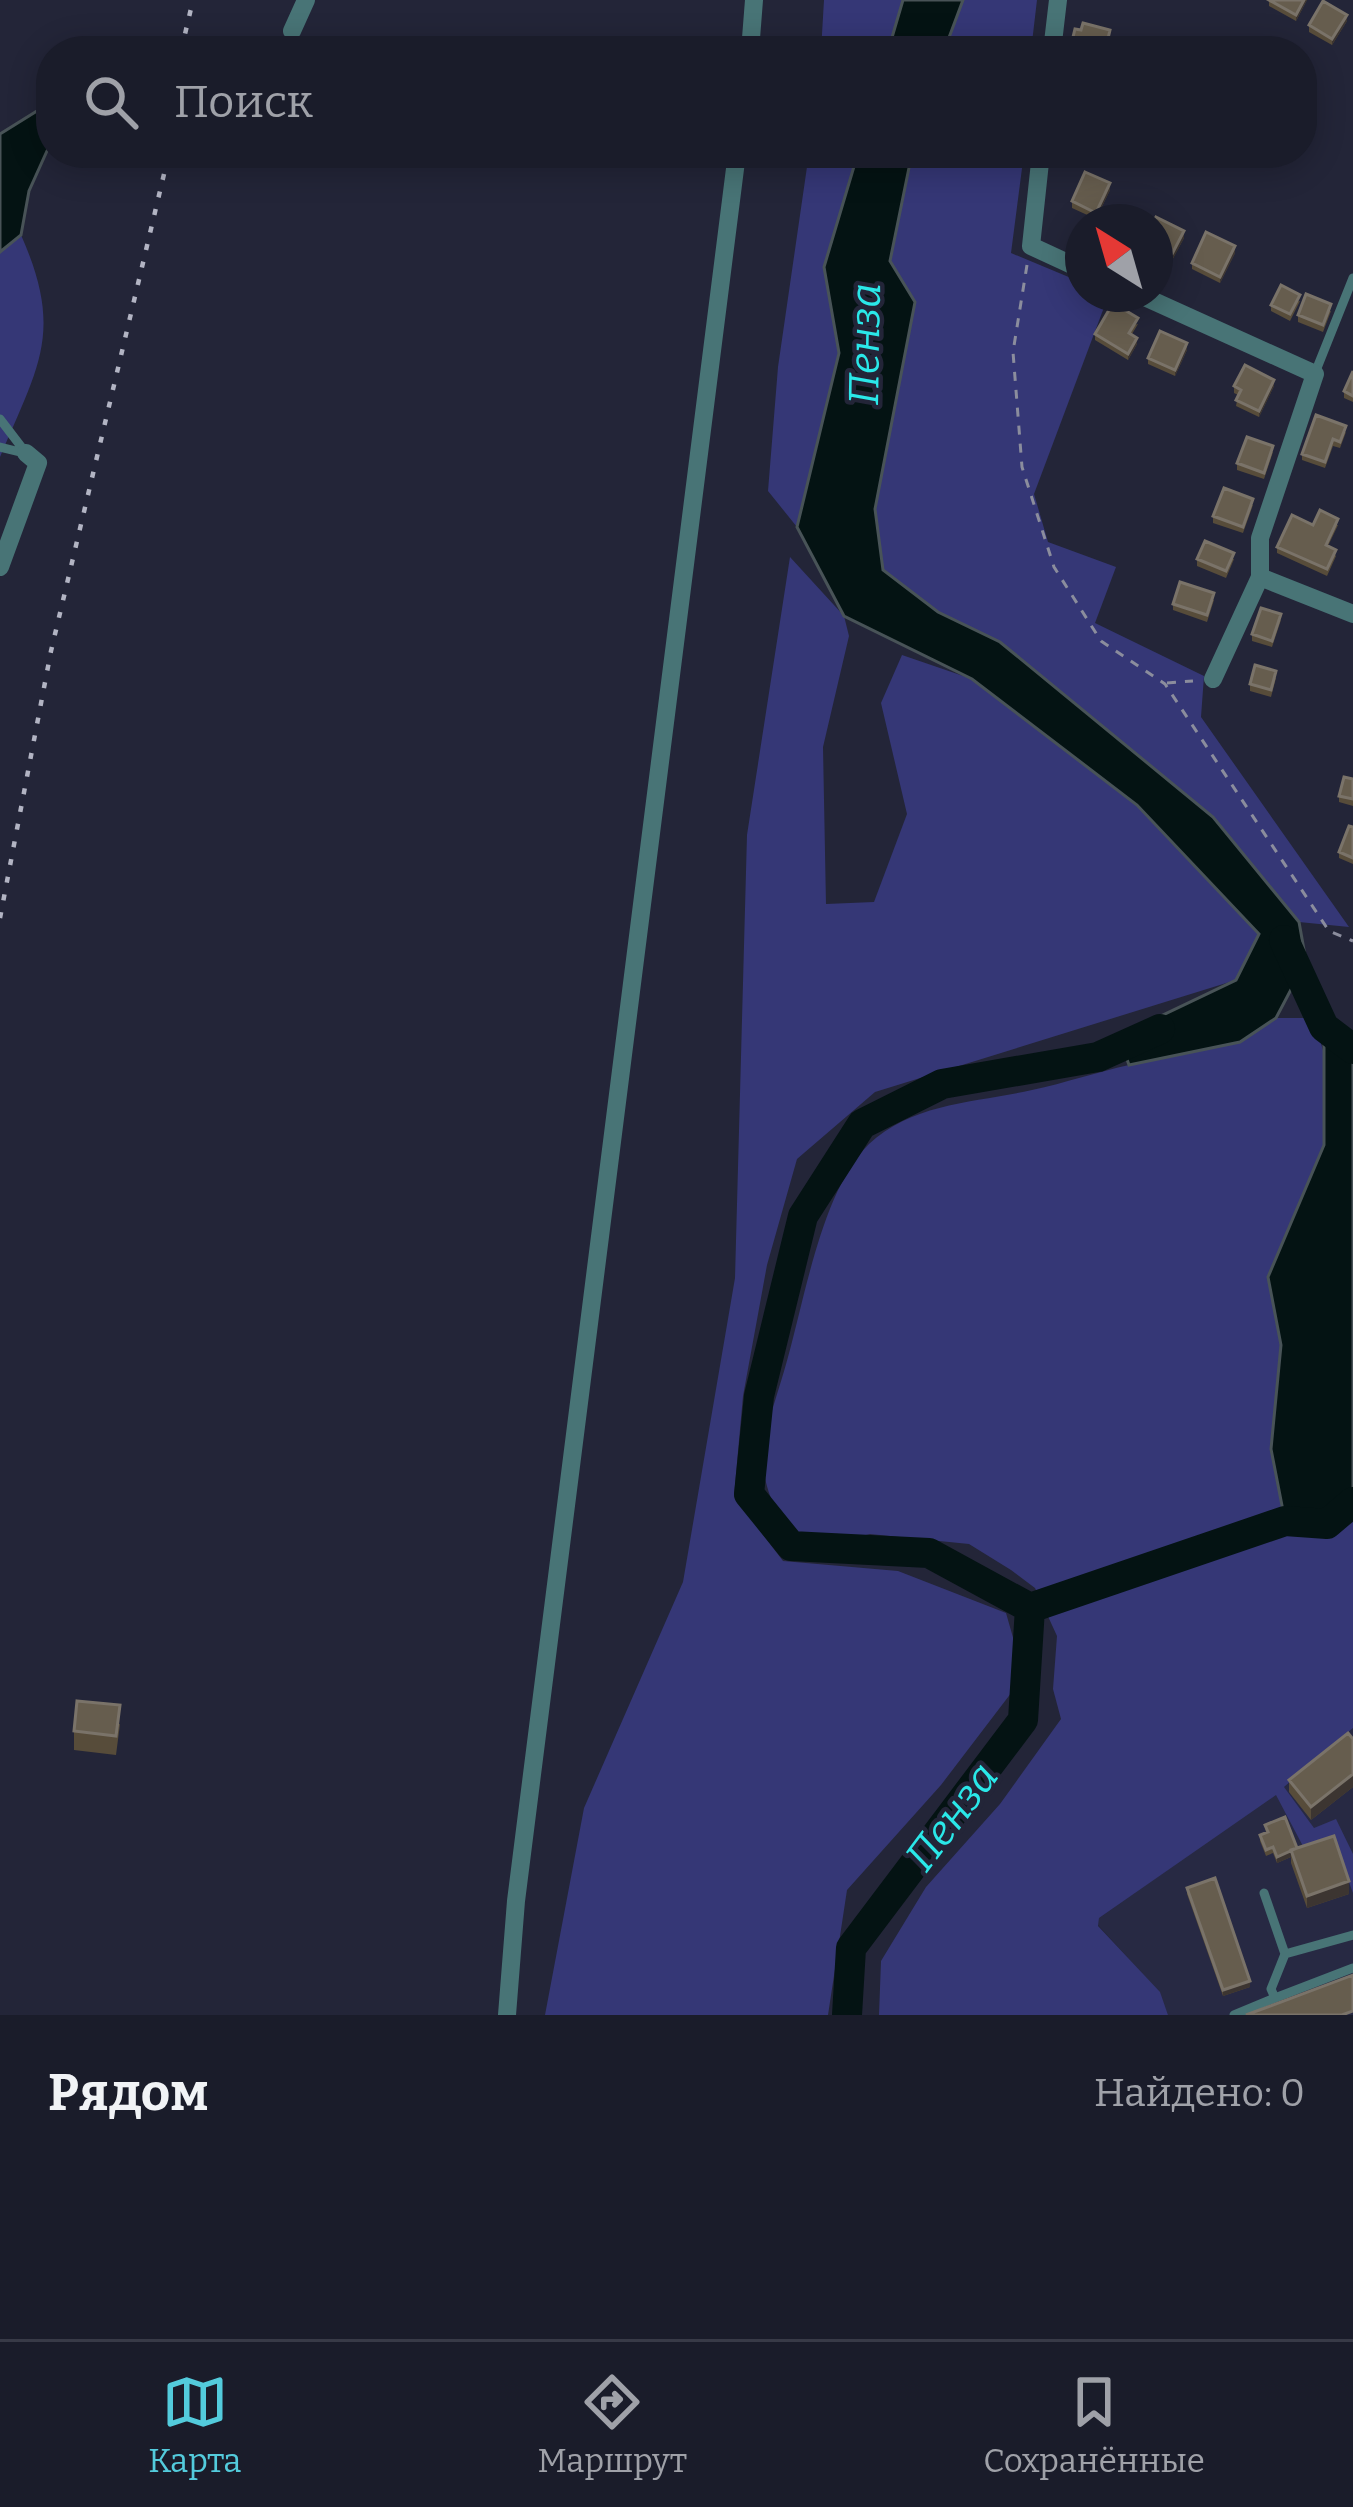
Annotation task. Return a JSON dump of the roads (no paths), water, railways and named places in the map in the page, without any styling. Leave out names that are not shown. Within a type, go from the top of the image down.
[{"type":"street","points":[[292,31],[306,0]]},
{"type":"street","points":[[751,36],[754,0]]},
{"type":"street","points":[[1054,36],[1058,0]]},
{"type":"street","points":[[507,2015],[516,1901],[735,168]]},
{"type":"street","points":[[1039,168],[1030,246],[1065,261]]},
{"type":"street","points":[[1173,310],[1315,374],[1261,538],[1260,577],[1214,679]]},
{"type":"street","points":[[0,567],[38,464],[26,453]]},
{"type":"street","points":[[1260,577],[1353,614]]},
{"type":"lane","points":[[1315,374],[1353,278]]},
{"type":"lane","points":[[0,419],[26,453]]},
{"type":"lane","points":[[0,447],[26,453]]},
{"type":"lane","points":[[1264,1893],[1285,1954],[1271,1988],[1275,1998]]},
{"type":"lane","points":[[1285,1954],[1353,1935]]},
{"type":"lane","points":[[1234,2015],[1353,1968]]},
{"type":"water","points":[[903,0],[963,0],[950,36],[892,36]]},
{"type":"water","points":[[36,112],[39,168],[29,191],[21,235],[0,252],[0,134]]},
{"type":"water","points":[[854,168],[909,168],[890,261],[915,302],[875,509],[883,570],[938,612],[1000,642],[1213,817],[1299,922],[1306,961],[1276,1018],[1240,1042],[1129,1065],[1119,1036],[1236,980],[1259,934],[1137,805],[972,679],[844,616],[797,527],[839,353],[824,267]]},
{"type":"water","points":[[1324,1027],[1353,1049],[1353,1502],[1327,1524],[1285,1521],[1271,1449],[1281,1345],[1268,1277],[1324,1145]]},
{"type":"waterway","points":[[1284,940],[1324,1027],[1353,1049]]},
{"type":"waterway","points":[[1160,1029],[1098,1057],[942,1084],[862,1124],[803,1216],[759,1396],[749,1494],[791,1546],[929,1553],[1030,1608],[1285,1521],[1327,1524],[1353,1502]]},
{"type":"waterway","name":"Пенза","points":[[847,2015],[851,1948],[1023,1720],[1030,1608]]},
{"type":"railway","points":[[185,36],[193,0]]},
{"type":"railway","points":[[0,918],[51,651],[165,168]]}]
